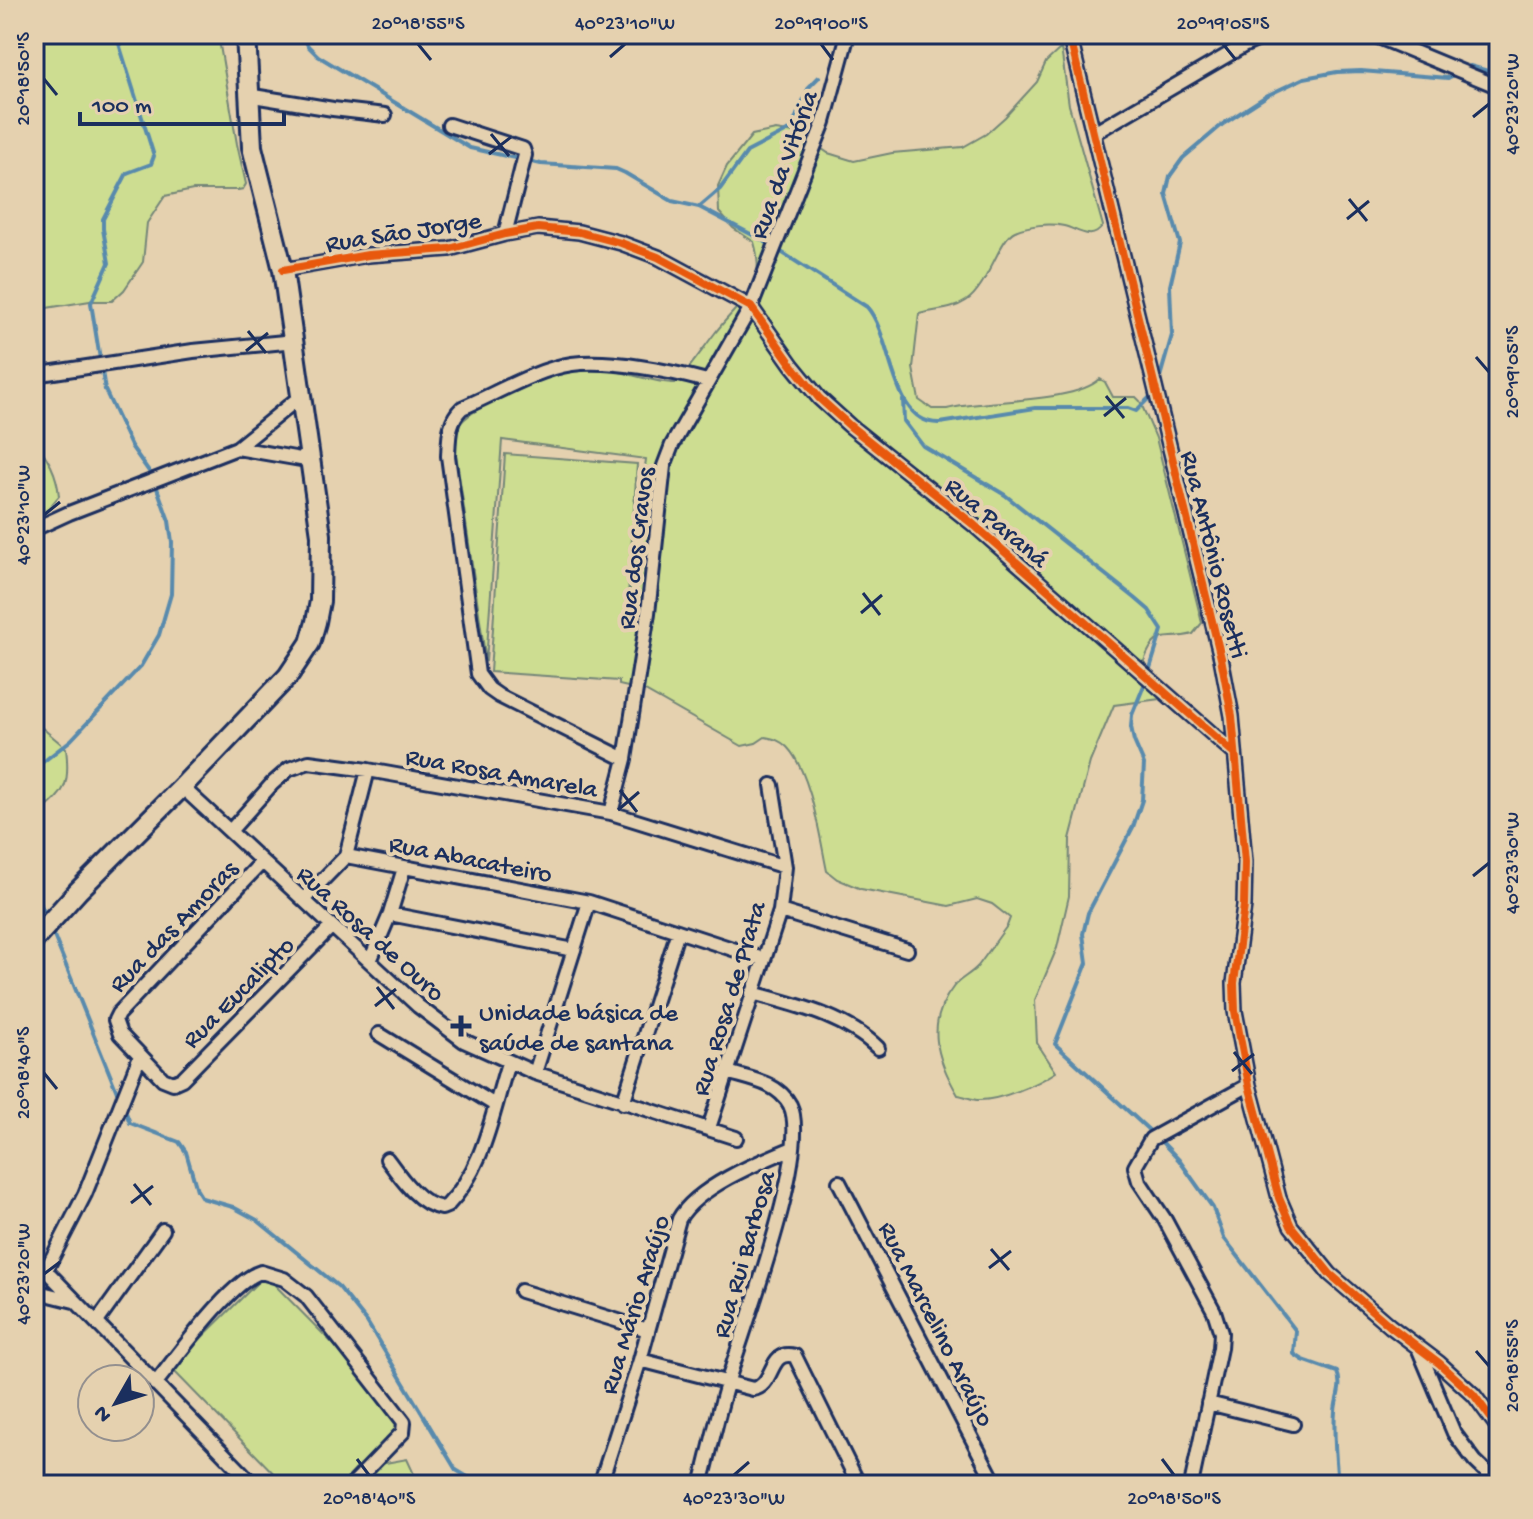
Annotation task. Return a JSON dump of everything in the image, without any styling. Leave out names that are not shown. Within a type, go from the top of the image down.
[{"type":"main road","points":[[34,940],[288,676],[310,643],[320,601],[321,535],[312,461],[283,270],[252,147],[246,34]]},
{"type":"street","name":"Rua da Vitória","points":[[751,307],[824,122],[848,34]]},
{"type":"street","name":"Rua Antônio Rosetti","points":[[1069,34],[1221,658],[1232,716],[1245,862],[1244,906],[1234,983],[1235,1011],[1249,1085],[1279,1198],[1291,1226],[1330,1274],[1456,1378],[1474,1395],[1499,1429]]},
{"type":"street","points":[[1094,133],[1231,53],[1270,34]]},
{"type":"street","points":[[1371,34],[1499,87]]},
{"type":"street","points":[[247,95],[385,115]]},
{"type":"street","points":[[449,125],[523,149],[525,155],[505,234]]},
{"type":"street","name":"Rua São Jorge","points":[[283,270],[368,255],[449,249],[538,228],[579,232],[621,243],[658,257],[751,307]]},
{"type":"street","name":"Rua dos Cravos","points":[[611,813],[625,759],[648,613],[664,466],[707,381],[751,307]]},
{"type":"street","name":"Rua Paraná","points":[[751,307],[819,398],[974,525],[1234,753]]},
{"type":"street","points":[[34,375],[193,351],[295,341]]},
{"type":"street","points":[[625,759],[499,696],[482,682],[478,674],[448,456],[450,424],[462,408],[570,364],[590,363],[675,373],[707,381]]},
{"type":"street","points":[[34,529],[237,448],[301,396]]},
{"type":"street","points":[[237,448],[312,461]]},
{"type":"street","name":"Rua Rosa Amarela","points":[[231,830],[289,769],[309,762],[611,813],[785,867]]},
{"type":"street","points":[[304,899],[346,856],[368,770]]},
{"type":"street","name":"Rua Rosa de Prata","points":[[709,1128],[780,911],[785,867],[772,785]]},
{"type":"street","name":"Rua Rosa de Ouro","points":[[182,787],[429,1015],[464,1041],[535,1073],[736,1138]]},
{"type":"street","name":"Rua Abacateiro","points":[[346,856],[589,902],[763,959]]},
{"type":"street","name":"Rua das Amoras","points":[[140,1056],[120,1034],[115,1020],[262,862]]},
{"type":"street","points":[[370,961],[390,914],[404,868]]},
{"type":"street","points":[[535,1073],[589,902]]},
{"type":"street","points":[[780,911],[907,950]]},
{"type":"street","points":[[390,914],[574,950]]},
{"type":"street","name":"Rua Eucalipto","points":[[140,1056],[163,1079],[173,1083],[182,1079],[332,926]]},
{"type":"street","points":[[623,1103],[678,931]]},
{"type":"street","points":[[752,993],[838,1021],[863,1033],[878,1048]]},
{"type":"street","points":[[379,1034],[495,1105]]},
{"type":"street","points":[[46,1270],[85,1194],[140,1056]]},
{"type":"street","points":[[387,1159],[416,1193],[431,1206],[442,1208],[455,1197],[483,1150],[508,1063]]},
{"type":"street","name":"Rua Rui Barbosa","points":[[701,1485],[727,1384],[784,1199],[793,1148],[793,1115],[783,1095],[763,1083],[727,1072]]},
{"type":"street","points":[[1191,1485],[1221,1333],[1214,1311],[1165,1220],[1139,1181],[1135,1167],[1151,1139],[1249,1085]]},
{"type":"street","name":"Rua Mário Araújo","points":[[600,1485],[640,1360],[679,1219],[697,1198],[730,1178],[793,1148]]},
{"type":"street","name":"Rua Marcelino Araújo","points":[[839,1182],[996,1485]]},
{"type":"street","points":[[97,1322],[163,1230]]},
{"type":"street","points":[[34,1258],[135,1363]]},
{"type":"street","points":[[156,1383],[242,1284],[261,1272],[284,1279],[306,1296],[404,1422],[403,1432],[352,1485]]},
{"type":"street","points":[[34,1291],[77,1302]]},
{"type":"street","points":[[521,1291],[648,1330]]},
{"type":"street","points":[[1415,1344],[1454,1433],[1475,1461],[1499,1484]]},
{"type":"street","points":[[640,1360],[727,1384],[758,1389],[779,1357],[785,1354],[795,1356],[859,1485]]},
{"type":"street","points":[[1437,1389],[1445,1381],[1456,1378]]},
{"type":"street","points":[[156,1385],[254,1485]]},
{"type":"street","points":[[1208,1403],[1293,1424]]},
{"type":"street","points":[[34,1480],[44,1485]]},
{"type":"green space","points":[[34,34],[218,34],[246,184],[238,190],[193,190],[165,196],[147,223],[143,262],[124,290],[112,301],[90,301],[34,310]]},
{"type":"green space","points":[[1061,48],[1069,105],[1103,226],[1090,234],[1052,225],[1015,231],[1009,235],[981,285],[966,301],[919,314],[913,368],[919,400],[932,409],[947,409],[1049,397],[1087,387],[1100,379],[1113,397],[1136,397],[1156,438],[1202,623],[1193,634],[1163,638],[1153,644],[1144,661],[1151,678],[1168,698],[1114,705],[1090,762],[1070,839],[1069,896],[1057,948],[1035,1000],[1037,1043],[1056,1072],[1018,1091],[977,1100],[958,1095],[944,1068],[937,1040],[939,1013],[954,986],[978,966],[1010,918],[992,904],[977,899],[949,906],[861,889],[837,879],[827,871],[802,772],[787,747],[779,741],[765,737],[742,746],[645,691],[619,685],[619,681],[490,672],[505,454],[637,464],[627,611],[646,459],[502,440],[486,662],[454,440],[457,428],[479,409],[516,389],[555,374],[597,368],[676,383],[754,283],[757,258],[754,242],[733,228],[719,212],[718,186],[727,166],[752,135],[776,130],[800,134],[828,153],[854,161],[892,153],[963,147],[986,134],[1005,117],[1037,82],[1046,62]]},
{"type":"green space","points":[[34,439],[51,466],[59,496],[49,508],[34,518]]},
{"type":"green space","points":[[34,721],[66,748],[67,773],[63,790],[34,819]]},
{"type":"green space","points":[[265,1275],[411,1423],[347,1485],[285,1485],[171,1368]]},
{"type":"green space","points":[[407,1459],[414,1474],[410,1485],[361,1485],[380,1464]]},
{"type":"waterway","points":[[34,769],[71,740],[141,666],[159,635],[171,594],[172,542],[169,521],[153,477],[131,446],[105,390],[91,303],[109,263],[103,219],[127,173],[151,164],[154,156],[116,34]]},
{"type":"waterway","points":[[303,34],[308,46],[318,56],[470,148],[541,164],[616,169],[672,201],[699,207],[764,241],[867,307],[883,338],[902,395],[911,410],[924,420],[940,423],[1035,408],[1128,408],[1136,411],[1152,395]]},
{"type":"waterway","points":[[1158,384],[1172,335],[1170,286],[1180,243],[1166,194],[1170,176],[1183,158],[1223,124],[1268,95],[1304,78],[1361,71],[1448,78],[1470,66],[1499,74]]},
{"type":"waterway","points":[[700,206],[720,189],[747,152],[791,129],[809,87],[819,77]]},
{"type":"waterway","points":[[903,400],[904,421],[923,446],[1005,495],[1149,610],[1162,630],[1132,715],[1134,741],[1144,764],[1142,800],[1133,827],[1088,913],[1083,934],[1087,963],[1055,1044],[1152,1133]]},
{"type":"waterway","points":[[34,889],[47,919]]},
{"type":"waterway","points":[[52,931],[119,1097]]},
{"type":"waterway","points":[[123,1105],[130,1123],[179,1142],[186,1152],[202,1198],[233,1207],[257,1220],[339,1287],[367,1322],[456,1470],[481,1485]]},
{"type":"waterway","points":[[1159,1139],[1179,1160],[1213,1208],[1224,1238],[1296,1331],[1294,1354],[1337,1372],[1339,1387],[1334,1429],[1338,1485]]},
{"type":"cycle path","points":[[1069,34],[1221,658],[1232,716],[1245,862],[1244,906],[1234,983],[1235,1011],[1249,1085],[1279,1198],[1291,1226],[1330,1274],[1474,1395],[1499,1429]]},
{"type":"cycle path","points":[[283,270],[368,255],[449,249],[538,228],[579,232],[658,257],[751,307],[819,398],[974,525],[1234,753]]},
{"type":"place","name":"Unidade básica de saúde de santana","points":[[461,1026]]}]
